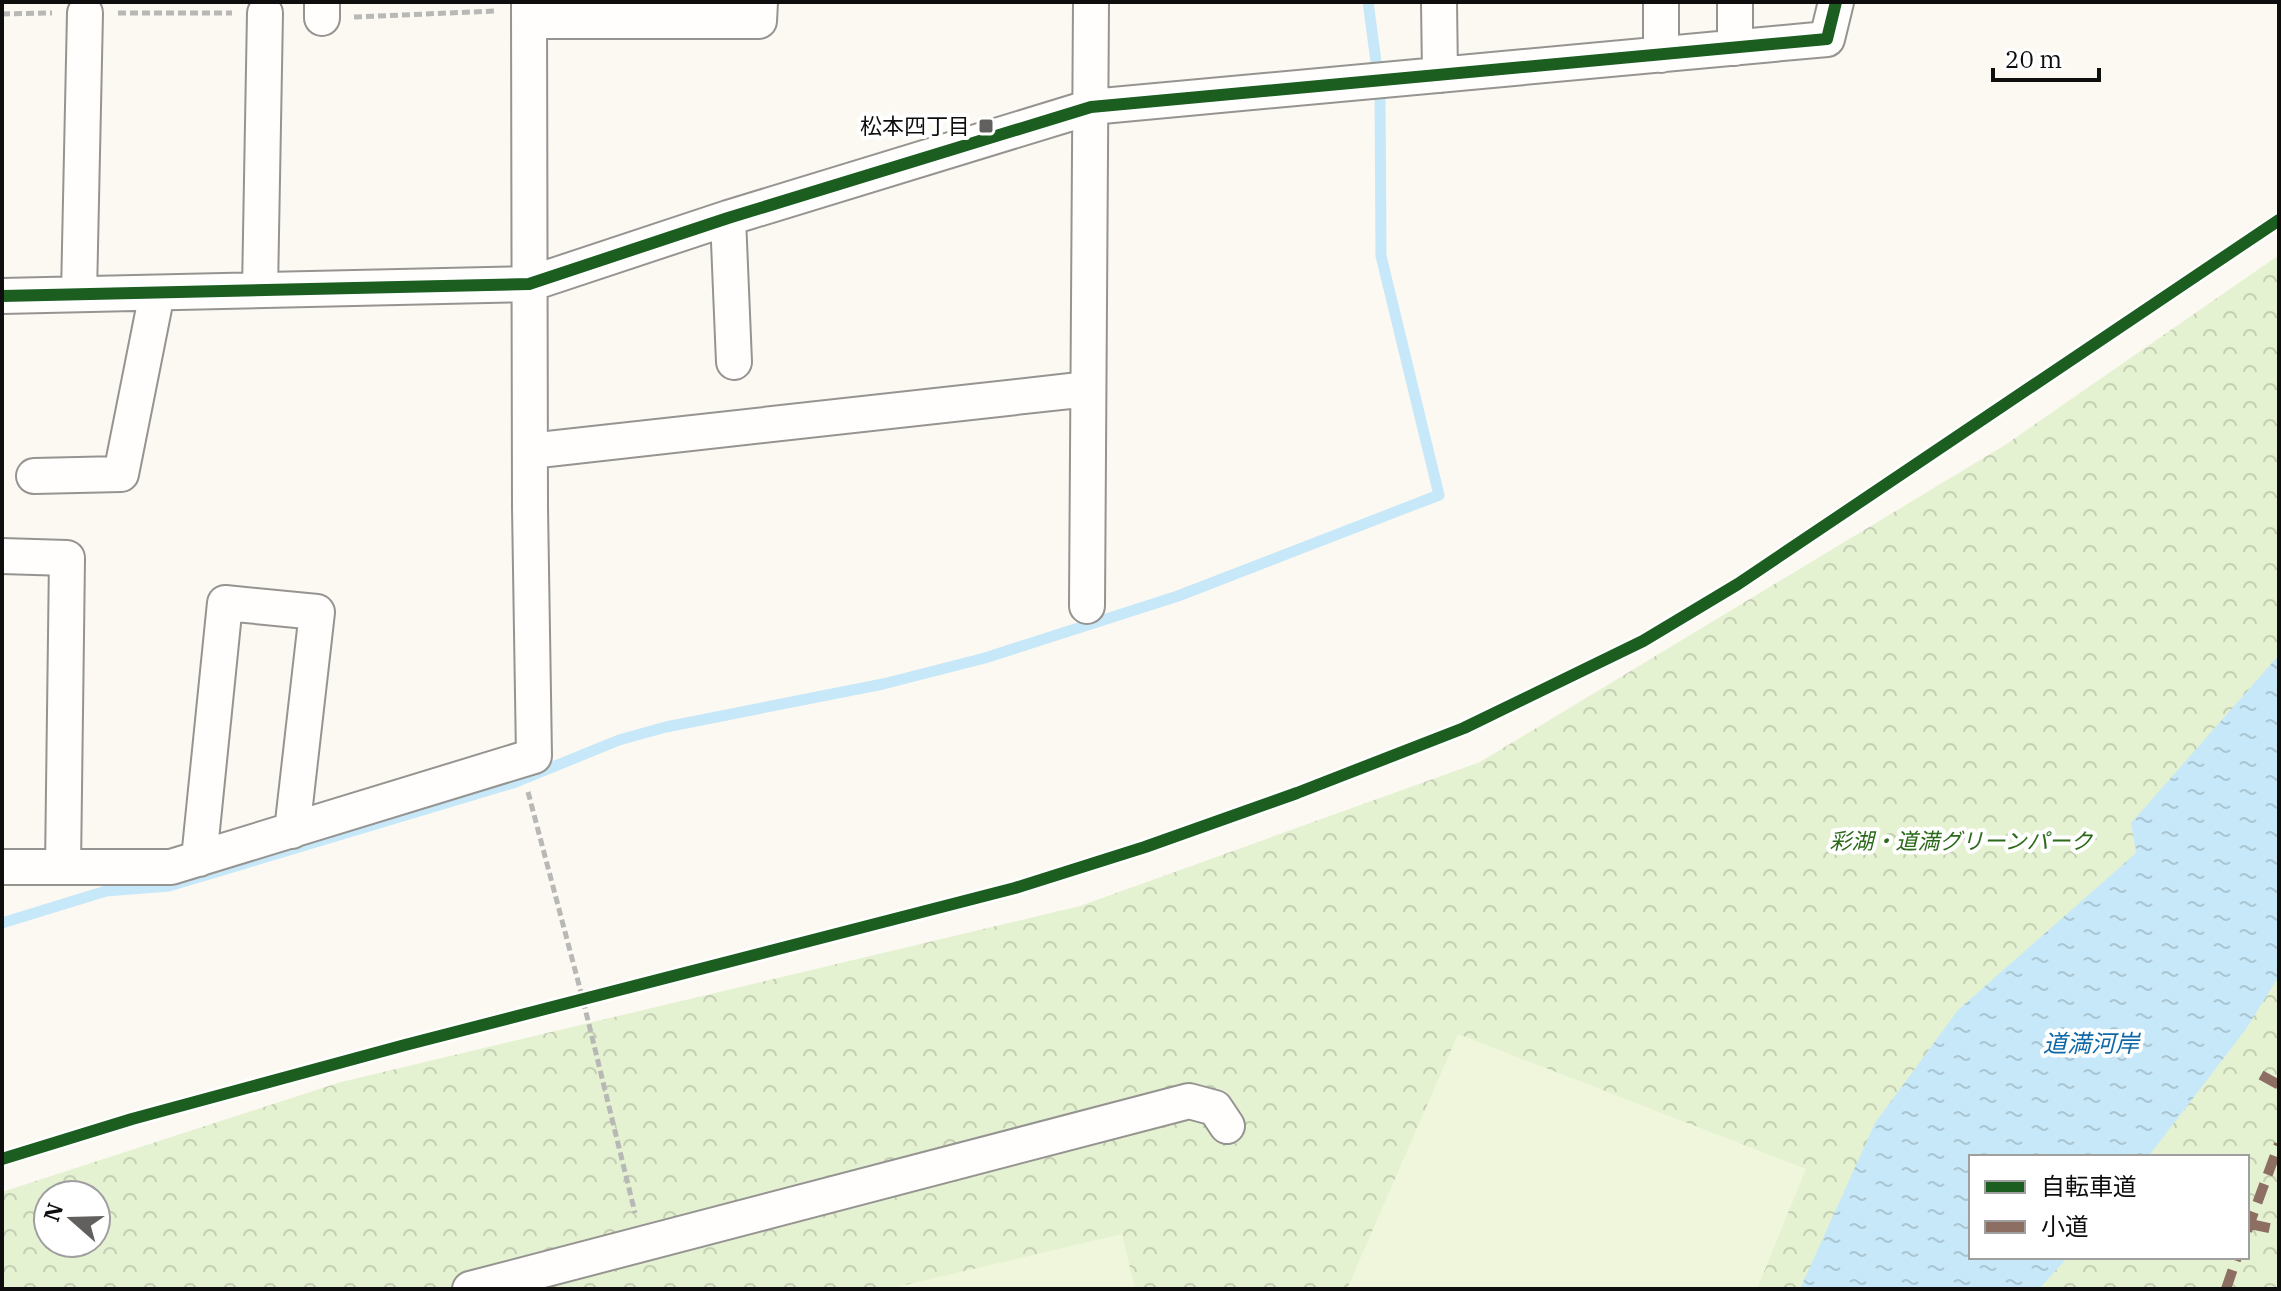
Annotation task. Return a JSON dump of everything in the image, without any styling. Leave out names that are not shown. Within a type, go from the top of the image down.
[{"type":"street","points":[[2,867],[171,867],[534,756],[529,12],[759,21],[760,2]]},
{"type":"street","points":[[1087,606],[1091,2]]},
{"type":"street","points":[[1439,2],[1440,75]]},
{"type":"street","points":[[1661,2],[1661,55]]},
{"type":"street","points":[[1735,2],[1735,48]]},
{"type":"street","points":[[2,296],[529,284],[728,218],[1091,107],[1827,39],[1836,2]]},
{"type":"street","points":[[79,294],[85,13]]},
{"type":"street","points":[[260,290],[265,13]]},
{"type":"street","points":[[728,218],[734,362]]},
{"type":"street","points":[[34,476],[121,474],[157,293]]},
{"type":"street","points":[[530,451],[1088,389]]},
{"type":"street","points":[[2,556],[67,558],[63,867]]},
{"type":"street","points":[[199,859],[225,603],[317,612],[292,831]]},
{"type":"street","points":[[470,1289],[1189,1101],[1215,1108],[1227,1126]]},
{"type":"path","points":[[519,760],[589,998],[643,1245]]},
{"type":"path","points":[[569,1004],[589,998]]},
{"type":"green space","name":"彩湖・道満グリーンパーク","points":[[2279,255],[2279,1289],[2,1289],[2,1192],[32,1182],[32,1259],[112,1259],[112,1179],[42,1179],[341,1082],[1080,906],[1480,762],[2005,445]]},
{"type":"green space","points":[[1458,1034],[1806,1169],[1757,1289],[1347,1289]]},
{"type":"green space","points":[[1122,1234],[1135,1289],[888,1289]]},
{"type":"water","name":"道満河岸","points":[[2279,655],[2279,976],[2246,1029],[2150,1155],[1969,1155],[1969,1259],[2066,1259],[2039,1289],[1800,1289],[1875,1123],[1958,1010],[2136,853],[2131,823]]},
{"type":"waterway","points":[[2,923],[106,891],[169,886],[516,782],[619,740],[666,727],[883,684],[985,658],[1178,596],[1439,495],[1381,256],[1380,91],[1368,2]]},
{"type":"marked path","points":[[2261,1075],[2279,1085]]},
{"type":"marked path","points":[[2249,1226],[2279,1144]]},
{"type":"marked path","points":[[2250,1224],[2279,1230]]},
{"type":"marked path","points":[[2226,1289],[2236,1259]]},
{"type":"cycle path","points":[[2,296],[529,284],[728,218],[1091,107],[1827,39],[1836,2]]},
{"type":"cycle path","points":[[2,1159],[132,1119],[405,1045],[1015,888],[1145,847],[1297,793],[1464,728],[1643,641],[1738,584],[2279,220]]},
{"type":"place","name":"松本四丁目","points":[[986,126]]}]
